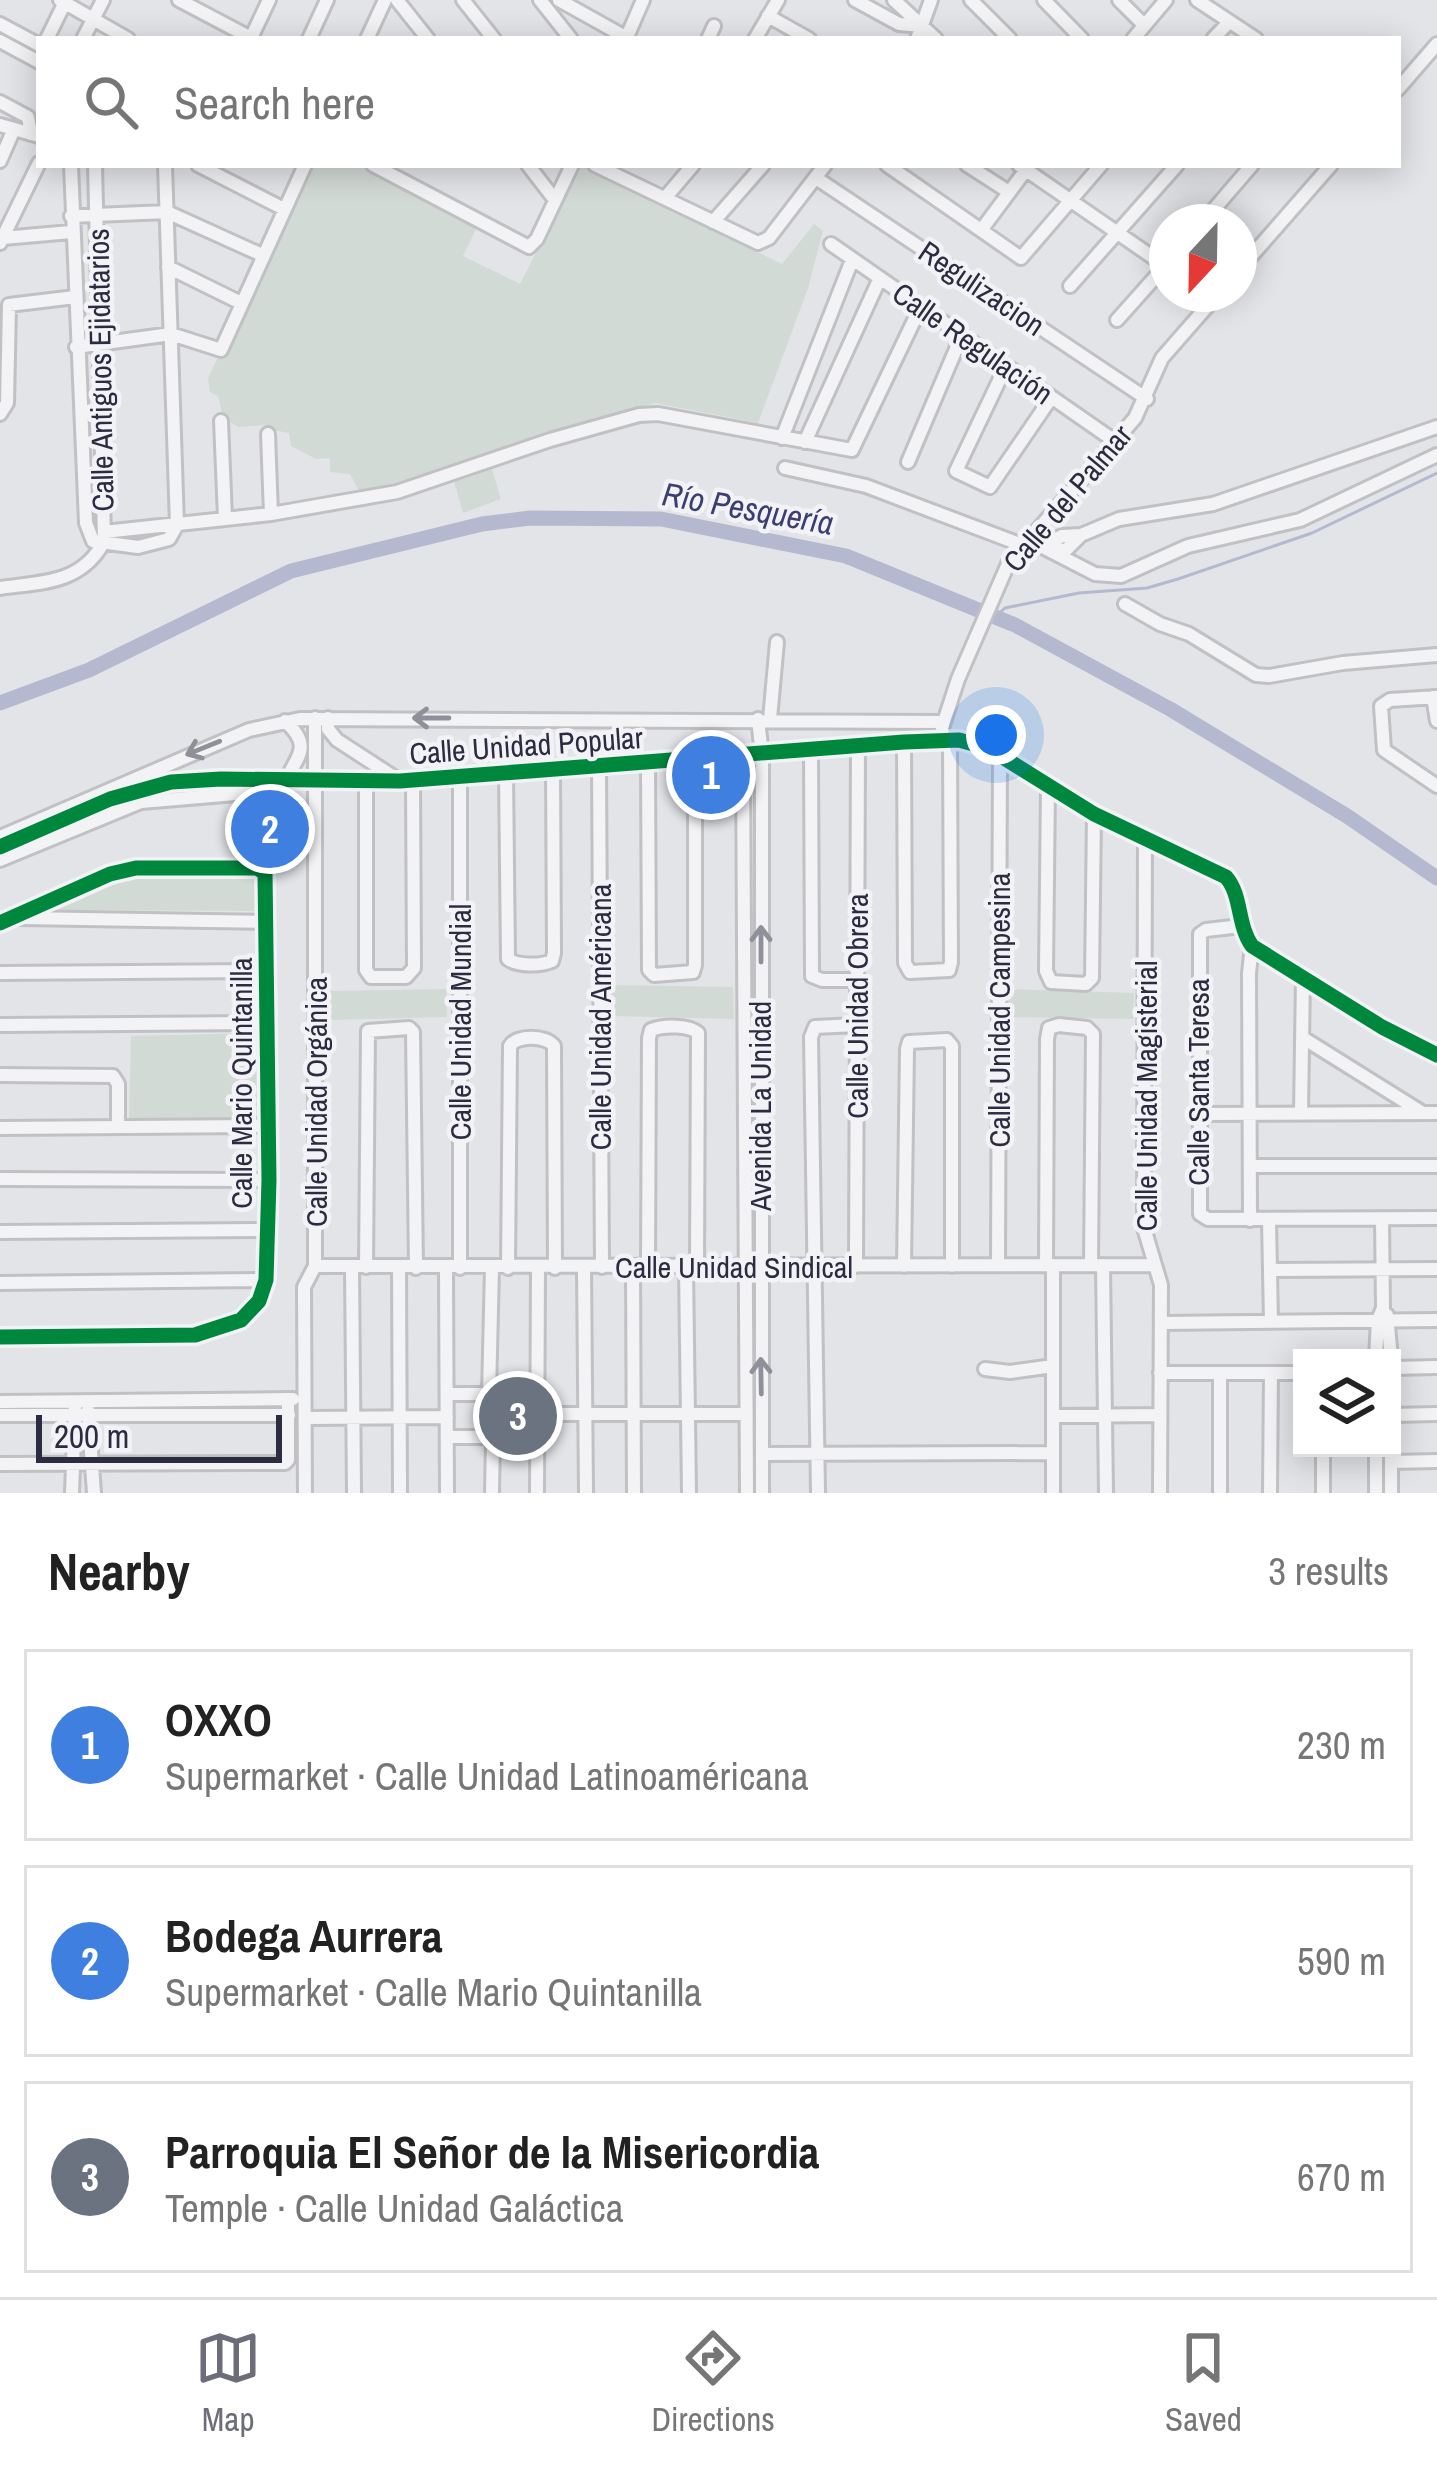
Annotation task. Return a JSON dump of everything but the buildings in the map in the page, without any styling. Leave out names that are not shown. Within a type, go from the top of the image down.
[{"type":"street","points":[[89,36],[103,0]]},
{"type":"street","points":[[179,0],[248,36]]},
{"type":"street","points":[[253,36],[269,0]]},
{"type":"street","points":[[310,36],[327,0]]},
{"type":"street","points":[[368,36],[385,0]]},
{"type":"street","points":[[397,0],[426,36]]},
{"type":"street","points":[[463,0],[492,36]]},
{"type":"street","points":[[540,0],[566,34]]},
{"type":"street","points":[[559,0],[622,36]]},
{"type":"street","points":[[628,36],[643,0]]},
{"type":"street","points":[[756,36],[778,0]]},
{"type":"street","points":[[855,0],[920,33]]},
{"type":"street","points":[[894,0],[920,33]]},
{"type":"street","points":[[920,33],[931,0]]},
{"type":"street","points":[[971,0],[1007,36]]},
{"type":"street","points":[[1044,0],[1079,36]]},
{"type":"street","points":[[1119,0],[1144,25]]},
{"type":"street","points":[[1135,36],[1166,0]]},
{"type":"street","points":[[1197,0],[1251,36]]},
{"type":"street","points":[[48,36],[64,1],[122,36]]},
{"type":"street","points":[[768,16],[804,36]]},
{"type":"street","points":[[1216,36],[1229,22]]},
{"type":"street","points":[[0,24],[36,43]]},
{"type":"street","points":[[0,41],[36,58]]},
{"type":"street","points":[[1401,85],[1437,44]]},
{"type":"street","points":[[0,102],[28,117],[35,135]]},
{"type":"street","points":[[0,161],[7,127],[35,135]]},
{"type":"street","points":[[1,241],[37,168]]},
{"type":"street","name":"Calle Antiguos Ejidatarios","points":[[71,168],[84,508],[88,535],[103,538],[95,168]]},
{"type":"street","points":[[165,168],[182,524],[189,542]]},
{"type":"street","points":[[204,168],[284,209]]},
{"type":"street","points":[[76,346],[171,334],[221,350],[304,168]]},
{"type":"street","points":[[379,168],[530,247],[571,168]]},
{"type":"street","points":[[528,168],[555,200]]},
{"type":"street","points":[[665,198],[690,168]]},
{"type":"street","points":[[713,222],[760,168]]},
{"type":"street","points":[[623,171],[665,198],[764,243],[822,168]]},
{"type":"street","name":"Regulizacion","points":[[822,168],[1147,399]]},
{"type":"street","points":[[890,168],[1021,258],[1098,168]]},
{"type":"street","points":[[972,168],[1009,192]]},
{"type":"street","points":[[982,229],[1023,168]]},
{"type":"street","points":[[1027,168],[1149,254]]},
{"type":"street","points":[[1070,286],[1174,168]]},
{"type":"street","points":[[1218,204],[1249,168]]},
{"type":"street","points":[[1257,249],[1328,168]]},
{"type":"street","points":[[71,216],[167,212],[262,255]]},
{"type":"street","points":[[1,241],[71,232]]},
{"type":"street","name":"Calle Regulación","points":[[831,244],[1116,442]]},
{"type":"street","points":[[782,438],[851,260]]},
{"type":"street","points":[[168,267],[241,304]]},
{"type":"street","points":[[805,442],[880,278]]},
{"type":"street","points":[[1117,320],[1149,285]]},
{"type":"street","points":[[0,414],[7,403],[9,305],[75,296]]},
{"type":"street","points":[[0,588],[66,579],[84,567],[103,538],[138,547],[159,543],[182,524],[397,492],[639,415],[658,414],[852,450],[920,307]]},
{"type":"street","name":"Calle del Palmar","points":[[904,742],[905,963],[910,972],[941,973],[949,970],[951,962],[944,722],[958,679],[997,585],[1025,542],[1116,442],[1147,399],[1162,358],[1199,312]]},
{"type":"street","points":[[908,462],[962,335]]},
{"type":"street","points":[[1006,366],[956,471],[990,487],[1051,398]]},
{"type":"street","points":[[221,421],[225,518]]},
{"type":"street","points":[[1047,550],[1067,548],[1081,535],[1131,515],[1182,512],[1261,490],[1437,428]]},
{"type":"street","points":[[268,434],[271,514]]},
{"type":"street","points":[[785,468],[866,486],[1047,550],[1095,574],[1121,576],[1188,546],[1300,520],[1437,454]]},
{"type":"street","points":[[1125,604],[1189,634],[1256,674],[1437,655]]},
{"type":"street","name":"Avenida La Unidad","points":[[747,1493],[761,755],[777,642]]},
{"type":"street","points":[[1437,721],[1435,697],[1383,703],[1384,750],[1437,786]]},
{"type":"street","points":[[321,718],[337,740],[407,780],[414,972],[406,977],[368,976],[365,782]]},
{"type":"street","name":"Calle Unidad Orgánica","points":[[305,1493],[304,1287],[315,1267],[316,781],[321,718]]},
{"type":"street","points":[[1,849],[190,754],[285,721],[944,722]]},
{"type":"street","points":[[1,849],[141,802],[284,790],[301,750],[297,734],[285,721]]},
{"type":"street","points":[[881,721],[881,744]]},
{"type":"street","name":"Calle Unidad Popular","points":[[286,778],[407,780],[904,742],[978,743],[1094,814],[1230,880],[1241,926]]},
{"type":"street","name":"Calle Unidad Obrera","points":[[856,1266],[858,746]]},
{"type":"street","points":[[811,750],[812,976],[856,980]]},
{"type":"street","name":"Calle Unidad Campesina","points":[[998,1264],[1000,755]]},
{"type":"street","name":"Avenida La Unidad","points":[[743,756],[762,1493]]},
{"type":"street","points":[[648,763],[650,970],[654,975],[686,975],[695,965],[695,760]]},
{"type":"street","name":"Calle Unidad Américana","points":[[599,767],[602,1268]]},
{"type":"street","points":[[506,773],[507,955],[515,963],[545,964],[552,962],[554,953],[554,770]]},
{"type":"street","name":"Calle Unidad Mundial","points":[[447,1493],[460,776]]},
{"type":"street","points":[[1,849],[130,792],[171,782],[286,778]]},
{"type":"street","points":[[1048,787],[1046,971],[1048,980],[1055,983],[1087,984],[1092,973],[1094,814]]},
{"type":"street","points":[[130,792],[221,794]]},
{"type":"street","name":"Calle Unidad Magisterial","points":[[1144,840],[1144,1228],[1161,1286],[1160,1493]]},
{"type":"street","name":"Calle Mario Quintanilla","points":[[6,921],[110,874],[136,868],[264,869],[266,1280]]},
{"type":"street","points":[[6,921],[266,922]]},
{"type":"street","points":[[1241,926],[1252,946],[1382,1027],[1437,1055]]},
{"type":"street","name":"Calle Santa Teresa","points":[[1241,926],[1206,930],[1199,939],[1198,1209],[1208,1220],[1250,1220]]},
{"type":"street","points":[[1252,946],[1250,1220],[1437,1218]]},
{"type":"street","points":[[0,973],[266,970]]},
{"type":"street","points":[[1301,1113],[1303,976]]},
{"type":"street","points":[[0,1025],[266,1023]]},
{"type":"street","points":[[818,1493],[811,1037],[815,1027],[856,1025]]},
{"type":"street","points":[[1053,1493],[1047,1039],[1049,1028],[1058,1025],[1087,1028],[1093,1040],[1106,1493]]},
{"type":"street","points":[[354,1493],[369,1029],[409,1028],[413,1032],[416,1268]]},
{"type":"street","points":[[648,1267],[650,1034],[658,1028],[697,1029],[688,1493]]},
{"type":"street","points":[[1303,1038],[1430,1113]]},
{"type":"street","points":[[904,1266],[907,1049],[911,1040],[950,1042],[952,1053],[952,1266]]},
{"type":"street","points":[[508,1268],[512,1041],[553,1042],[555,1268]]},
{"type":"street","points":[[0,1075],[113,1076],[118,1084],[118,1125]]},
{"type":"street","points":[[1198,1114],[1430,1113]]},
{"type":"street","points":[[0,1127],[268,1126]]},
{"type":"street","points":[[1250,1166],[1437,1166]]},
{"type":"street","points":[[0,1179],[269,1180]]},
{"type":"street","points":[[1382,1219],[1390,1349]]},
{"type":"street","points":[[1269,1220],[1271,1322]]},
{"type":"street","points":[[0,1232],[268,1230]]},
{"type":"street","name":"Calle Unidad Sindical","points":[[315,1267],[1154,1265]]},
{"type":"street","points":[[633,1267],[634,1493]]},
{"type":"street","points":[[399,1268],[400,1493]]},
{"type":"street","points":[[489,1394],[492,1268]]},
{"type":"street","points":[[537,1493],[538,1268]]},
{"type":"street","points":[[584,1268],[586,1493]]},
{"type":"street","points":[[1272,1270],[1437,1269]]},
{"type":"street","points":[[0,1283],[266,1280],[259,1300],[241,1320],[218,1331],[0,1337]]},
{"type":"street","points":[[1378,1349],[1384,1316]]},
{"type":"street","points":[[1162,1323],[1384,1316],[1437,1320]]},
{"type":"street","points":[[985,1369],[1010,1372],[1053,1366]]},
{"type":"street","points":[[1401,1368],[1437,1367]]},
{"type":"street","points":[[1160,1373],[1293,1373]]},
{"type":"street","points":[[1220,1373],[1220,1493]]},
{"type":"street","points":[[1270,1493],[1271,1373]]},
{"type":"street","points":[[447,1394],[536,1394]]},
{"type":"street","points":[[0,1463],[286,1463],[288,1399]]},
{"type":"street","points":[[0,1414],[305,1399]]},
{"type":"street","points":[[0,1402],[289,1415]]},
{"type":"street","points":[[82,1407],[83,1463],[94,1493]]},
{"type":"street","points":[[536,1414],[746,1414]]},
{"type":"street","points":[[1401,1415],[1437,1414]]},
{"type":"street","points":[[1053,1416],[1160,1415]]},
{"type":"street","points":[[306,1418],[447,1417]]},
{"type":"street","points":[[447,1437],[537,1437]]},
{"type":"street","points":[[492,1493],[493,1438]]},
{"type":"street","points":[[762,1454],[1053,1453]]},
{"type":"street","points":[[1401,1456],[1437,1461]]},
{"type":"street","points":[[1323,1457],[1323,1493]]},
{"type":"street","points":[[1376,1457],[1376,1493]]},
{"type":"street","points":[[1391,1457],[1391,1493]]},
{"type":"street","points":[[72,1493],[83,1463]]},
{"type":"shaded area","points":[[309,168],[365,168],[476,229],[463,256],[520,284],[579,168],[782,264],[814,224],[823,231],[808,288],[758,423],[655,403],[488,456],[501,499],[463,513],[451,470],[390,488],[359,491],[350,474],[330,472],[330,458],[316,459],[291,446],[289,433],[267,425],[238,427],[223,417],[208,378]]},
{"type":"shaded area","points":[[261,877],[260,911],[57,910],[129,878]]},
{"type":"shaded area","points":[[610,985],[733,987],[734,1019],[610,1016]]},
{"type":"shaded area","points":[[446,989],[447,1017],[329,1020],[327,991]]},
{"type":"shaded area","points":[[1006,989],[1134,993],[1133,1019],[1005,1017]]},
{"type":"shaded area","points":[[261,1033],[261,1118],[129,1120],[131,1036]]},
{"type":"waterway","points":[[995,617],[1005,608],[1079,593],[1147,588],[1178,579],[1312,533],[1437,473]]},
{"type":"waterway","name":"Río Pesquería","points":[[0,703],[89,670],[291,571],[482,524],[530,518],[661,519],[846,556],[1015,625],[1170,709],[1347,816],[1437,878]]},
{"type":"cycle path","points":[[0,847],[110,799],[171,782],[400,781],[959,740],[988,748],[1094,814],[1226,877],[1252,946],[1382,1027],[1437,1055]]},
{"type":"cycle path","points":[[0,923],[110,874],[136,868],[257,868],[265,873],[269,1180],[266,1280],[259,1301],[241,1320],[195,1335],[0,1337]]},
{"type":"place","name":"OXXO","points":[[711,775]]},
{"type":"place","name":"Bodega Aurrera","points":[[270,829]]},
{"type":"place","name":"Parroquia El Señor de la Misericordia","points":[[518,1416]]}]
